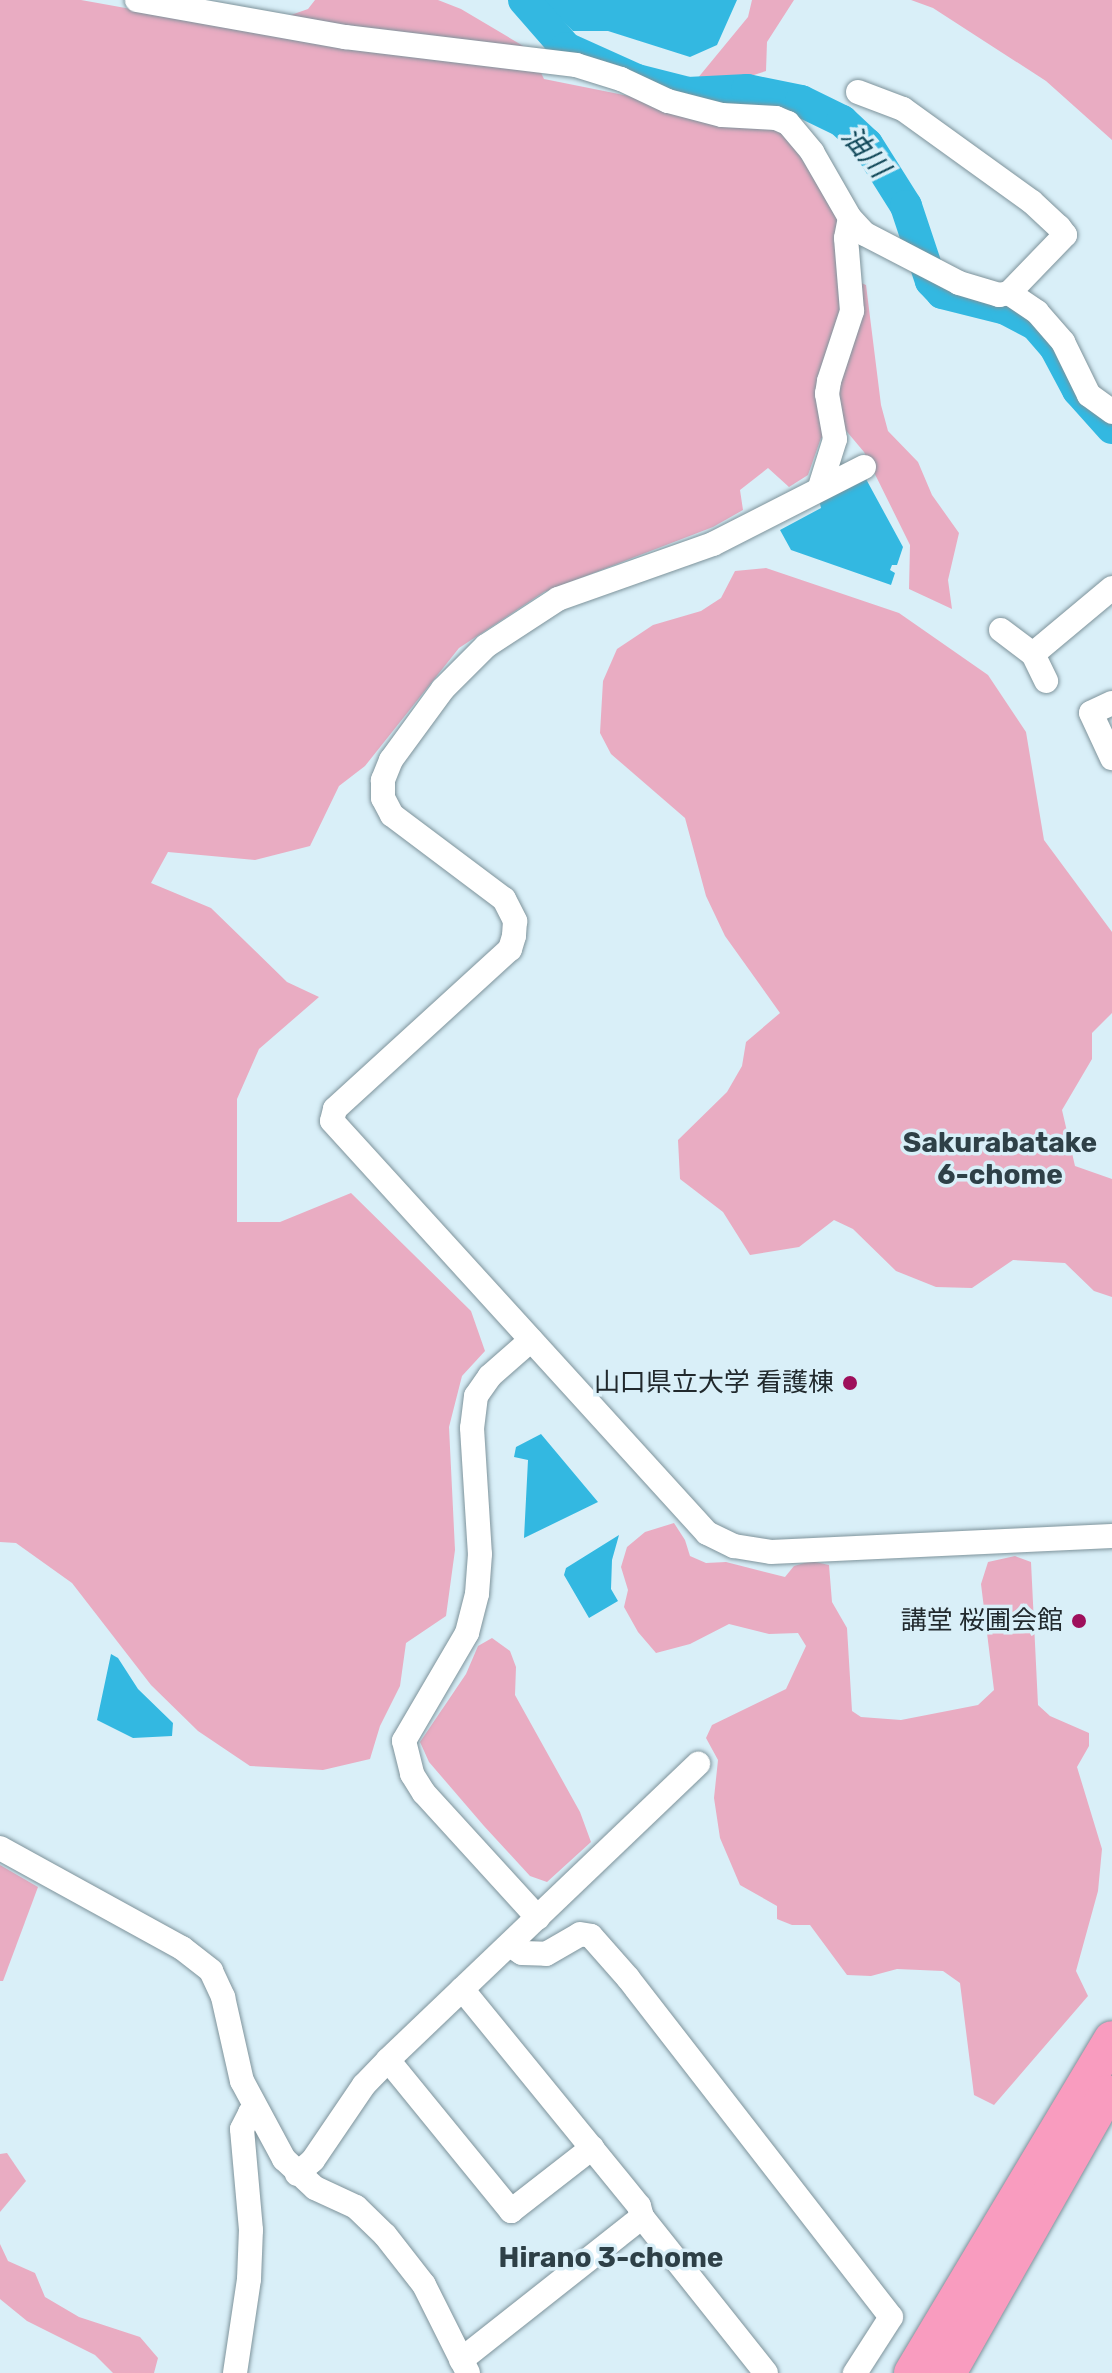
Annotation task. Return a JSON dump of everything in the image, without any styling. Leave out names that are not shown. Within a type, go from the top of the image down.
[{"type":"highway","points":[[912,2373],[1112,2039]]},
{"type":"highway","points":[[948,2373],[1112,2085]]},
{"type":"street","points":[[137,0],[345,37],[576,65],[621,79],[668,101],[722,115],[776,118],[788,123],[812,152],[850,218],[865,234],[959,283],[999,295],[1009,293],[1065,235],[1032,202],[903,109],[858,92]]},
{"type":"street","points":[[820,487],[835,439],[829,381],[852,311],[846,238],[850,218]]},
{"type":"street","points":[[1009,293],[1037,312],[1063,342],[1089,395],[1112,412]]},
{"type":"street","points":[[864,467],[713,544],[589,586],[527,617],[486,646],[443,689],[391,760],[383,780],[383,798],[392,815],[504,899],[515,921],[514,936],[510,949],[335,1109],[332,1121],[707,1533],[734,1546],[771,1552],[1112,1536]]},
{"type":"street","points":[[1033,654],[1112,588]]},
{"type":"street","points":[[1001,630],[1033,654],[1046,681]]},
{"type":"street","points":[[1112,703],[1091,713],[1112,758]]},
{"type":"street","points":[[531,1340],[490,1376],[476,1396],[472,1428],[480,1554],[477,1594],[467,1633],[404,1741],[405,1758],[424,1793],[538,1918]]},
{"type":"street","points":[[297,2174],[313,2160],[364,2085],[388,2060],[698,1764]]},
{"type":"street","points":[[0,1848],[182,1948],[211,1971],[223,1997],[242,2081],[284,2159],[297,2174],[373,2221],[424,2285],[464,2366],[642,2217]]},
{"type":"street","points":[[510,1945],[522,1953],[546,1954],[580,1934],[591,1936],[628,1978],[891,2317],[855,2373]]},
{"type":"street","points":[[462,1989],[639,2206],[642,2217],[766,2373]]},
{"type":"street","points":[[388,2060],[511,2211],[592,2148]]},
{"type":"street","points":[[235,2373],[249,2279],[251,2230],[242,2129],[250,2113],[256,2109]]},
{"type":"shaded area","points":[[0,0],[81,0],[248,30],[308,9],[315,0],[438,0],[461,9],[530,50],[544,79],[664,103],[729,97],[771,99],[798,110],[789,138],[842,225],[837,272],[866,285],[881,405],[888,431],[918,462],[932,495],[959,533],[948,580],[952,609],[909,589],[910,545],[864,452],[843,427],[821,438],[808,475],[789,487],[768,468],[740,490],[743,510],[713,527],[544,592],[459,648],[365,766],[339,786],[310,846],[255,860],[168,852],[151,883],[211,908],[287,982],[319,997],[259,1049],[237,1099],[237,1222],[280,1222],[351,1193],[471,1311],[485,1351],[462,1376],[449,1427],[455,1550],[446,1616],[406,1643],[400,1686],[380,1726],[370,1759],[323,1770],[250,1766],[198,1731],[151,1685],[72,1583],[16,1543],[0,1542]]},
{"type":"shaded area","points":[[752,0],[794,0],[767,42],[766,71],[738,80],[697,79],[748,17]]},
{"type":"shaded area","points":[[911,0],[1112,0],[1112,140],[1046,81],[933,8]]},
{"type":"shaded area","points":[[766,568],[899,613],[988,675],[1026,732],[1044,840],[1112,932],[1112,1013],[1092,1033],[1092,1059],[1062,1110],[1075,1166],[1112,1179],[1112,1297],[1094,1291],[1065,1263],[1013,1260],[972,1288],[936,1287],[896,1271],[853,1229],[834,1220],[799,1247],[750,1255],[723,1212],[680,1179],[678,1140],[727,1092],[742,1066],[746,1042],[780,1013],[725,936],[706,896],[685,818],[611,754],[600,733],[603,681],[617,649],[653,625],[701,611],[721,598],[735,571]]},
{"type":"shaded area","points":[[674,1523],[685,1540],[690,1556],[706,1563],[726,1562],[785,1577],[794,1566],[811,1561],[829,1565],[832,1602],[847,1628],[852,1711],[861,1717],[901,1720],[978,1705],[994,1690],[981,1584],[988,1562],[1015,1556],[1031,1562],[1038,1705],[1050,1716],[1089,1733],[1089,1746],[1077,1767],[1102,1849],[1098,1891],[1076,1971],[1088,1996],[994,2105],[974,2095],[960,1983],[943,1971],[897,1969],[871,1976],[847,1975],[810,1925],[792,1925],[777,1919],[777,1906],[740,1885],[720,1838],[714,1798],[718,1760],[706,1738],[712,1725],[786,1689],[806,1646],[798,1633],[769,1634],[729,1624],[690,1644],[656,1653],[638,1632],[624,1607],[628,1590],[621,1567],[627,1547],[645,1532]]},
{"type":"shaded area","points":[[492,1638],[510,1651],[516,1667],[515,1695],[580,1812],[591,1842],[547,1882],[530,1876],[484,1826],[429,1762],[420,1742],[466,1674],[478,1646]]},
{"type":"shaded area","points":[[0,1865],[38,1887],[3,1981],[0,1981]]},
{"type":"shaded area","points":[[7,2153],[26,2181],[0,2212],[0,2154]]},
{"type":"shaded area","points":[[0,2244],[8,2261],[35,2273],[45,2297],[79,2317],[140,2337],[158,2358],[154,2373],[113,2373],[95,2355],[27,2321],[0,2299]]},
{"type":"water","points":[[541,0],[737,0],[717,45],[690,57],[608,31],[573,31]]},
{"type":"water","points":[[866,479],[903,547],[897,565],[892,565],[890,570],[895,573],[891,585],[791,550],[780,530],[821,508],[819,500]]},
{"type":"water","points":[[541,1434],[598,1502],[524,1538],[528,1460],[514,1457],[516,1447]]},
{"type":"water","points":[[619,1535],[612,1560],[611,1589],[618,1601],[589,1618],[564,1575],[566,1568]]},
{"type":"water","points":[[111,1654],[118,1658],[138,1689],[173,1723],[172,1736],[133,1738],[97,1720]]},
{"type":"waterway","name":"油川","points":[[524,0],[566,48],[637,80],[688,93],[747,90],[801,101],[842,121],[867,144],[906,206],[931,281],[942,293],[1006,309],[1036,325],[1055,347],[1078,390],[1112,428]]},
{"type":"place","name":"山口県立大学 看護棟","points":[[850,1383]]},
{"type":"place","name":"講堂 桜圃会館","points":[[1079,1621]]},
{"type":"district","name":"Sakurabatake 6-chome","points":[[1000,1159]]},
{"type":"district","name":"Hirano 3-chome","points":[[611,2258]]}]
